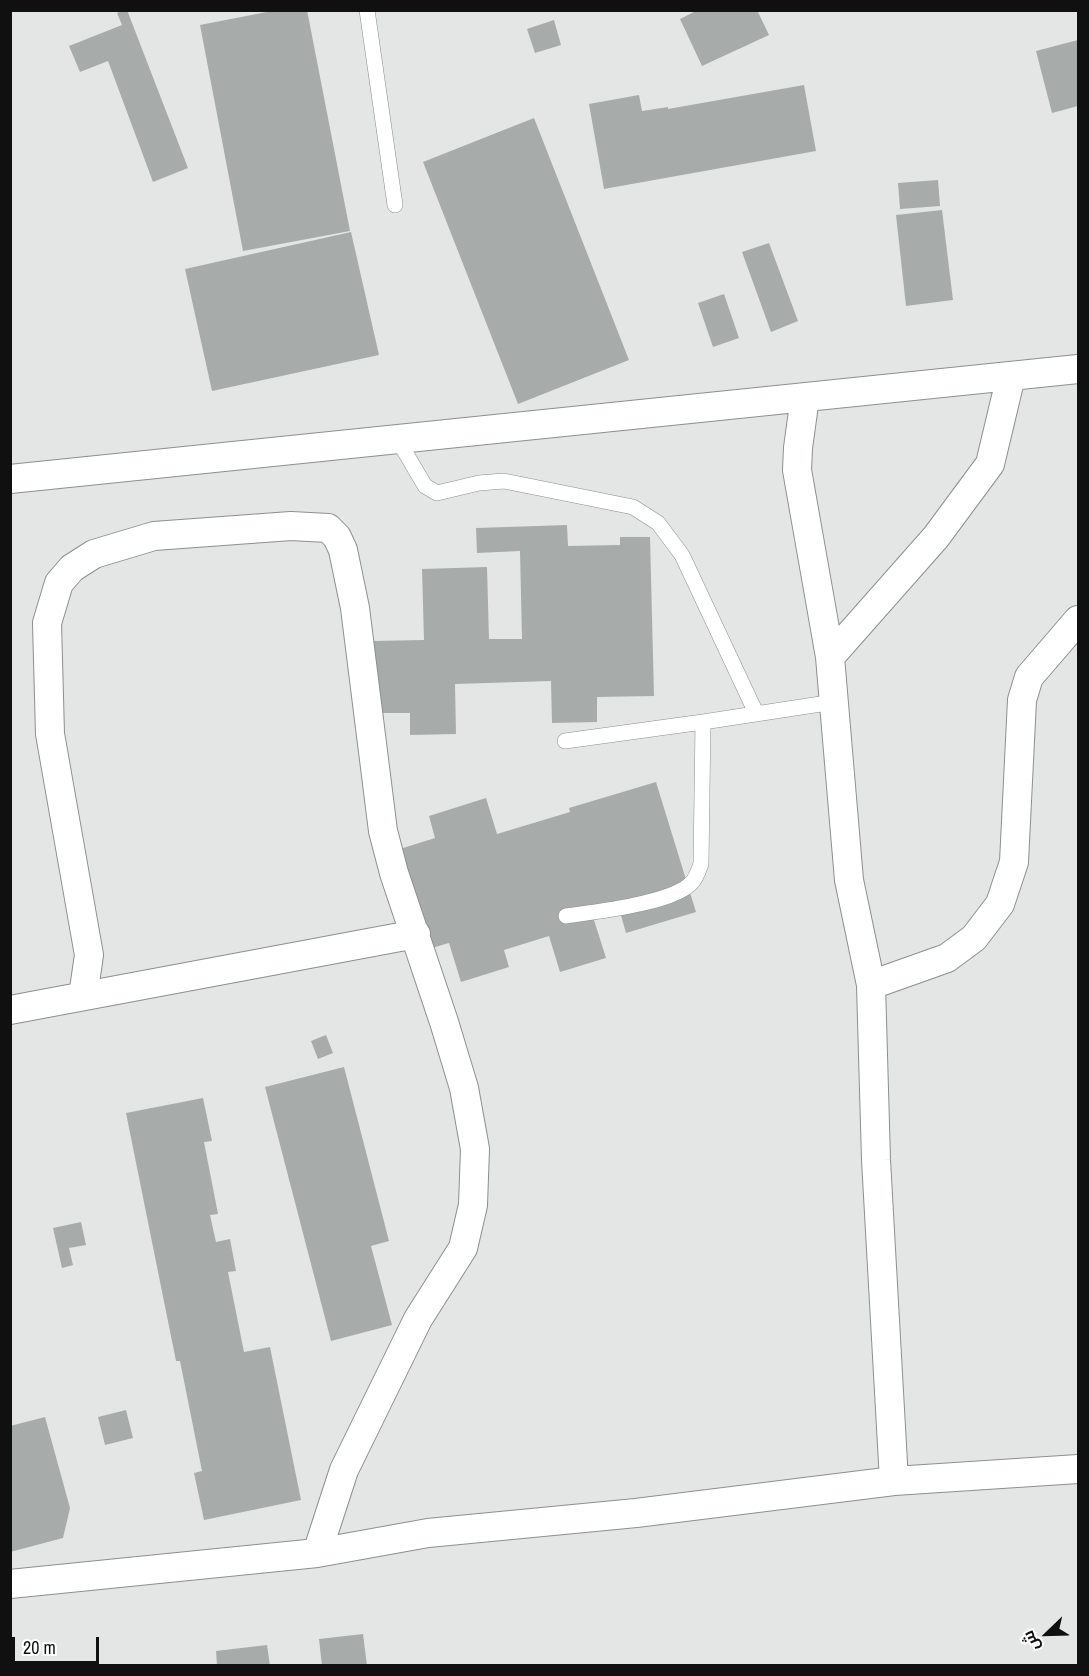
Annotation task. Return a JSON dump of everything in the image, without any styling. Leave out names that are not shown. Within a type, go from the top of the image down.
[{"type":"street","points":[[10,479],[1078,369]]},
{"type":"street","points":[[830,657],[936,537],[990,464],[1011,376]]},
{"type":"street","points":[[805,398],[797,470],[830,657],[849,880],[871,985],[876,1160],[894,1481]]},
{"type":"street","points":[[83,996],[89,955],[50,734],[46,623],[59,583],[72,568],[94,555],[154,536],[291,526],[328,528],[337,537],[343,550],[355,608],[383,831],[394,873],[416,934],[464,1088],[475,1149],[473,1205],[463,1248],[418,1318],[344,1470],[317,1553]]},
{"type":"street","points":[[871,985],[947,958],[974,938],[1000,904],[1014,862],[1022,700],[1029,678],[1078,620]]},
{"type":"street","points":[[10,1010],[416,934]]},
{"type":"street","points":[[10,1584],[317,1553],[428,1533],[636,1513],[894,1481],[1078,1469]]},
{"type":"lane","points":[[367,10],[395,205]]},
{"type":"lane","points":[[398,440],[425,486],[437,493],[479,483],[504,482],[633,507],[658,523],[681,555],[756,713]]},
{"type":"lane","points":[[565,741],[834,702]]},
{"type":"lane","points":[[566,916],[643,903],[681,891],[693,882],[701,864],[703,722]]},
{"type":"building","points":[[127,10],[188,168],[153,182],[108,61],[80,72],[69,46],[122,25],[117,13]]},
{"type":"building","points":[[277,10],[307,10],[350,231],[243,251],[200,25]]},
{"type":"building","points":[[698,10],[757,10],[769,35],[702,66],[680,19]]},
{"type":"building","points":[[554,20],[561,45],[535,53],[527,29]]},
{"type":"building","points":[[1078,40],[1078,106],[1052,113],[1036,51]]},
{"type":"building","points":[[804,85],[816,151],[604,189],[589,104],[639,95],[642,111],[668,107],[668,109]]},
{"type":"building","points":[[534,118],[629,360],[518,404],[423,162]]},
{"type":"building","points":[[938,180],[940,206],[900,209],[898,183]]},
{"type":"building","points":[[942,210],[953,300],[906,306],[896,215]]},
{"type":"building","points":[[351,232],[379,355],[212,391],[185,269]]},
{"type":"building","points":[[769,243],[798,321],[771,332],[742,252]]},
{"type":"building","points":[[724,294],[739,338],[713,347],[698,303]]},
{"type":"building","points":[[567,525],[568,546],[620,545],[620,537],[650,537],[654,696],[597,697],[597,722],[552,723],[551,681],[455,684],[456,734],[410,735],[410,713],[376,713],[374,641],[424,640],[422,569],[487,567],[489,639],[522,639],[520,551],[477,553],[476,528]]},
{"type":"building","points":[[656,782],[696,912],[626,933],[620,912],[594,920],[606,958],[560,972],[549,936],[504,950],[509,967],[461,982],[449,943],[418,952],[384,854],[435,838],[429,816],[486,798],[497,834],[570,812],[569,808]]},
{"type":"building","points":[[326,1035],[333,1053],[318,1059],[311,1041]]},
{"type":"building","points":[[344,1067],[389,1241],[371,1246],[392,1325],[331,1341],[265,1087]]},
{"type":"building","points":[[203,1098],[212,1141],[204,1142],[218,1214],[210,1215],[216,1242],[230,1239],[236,1271],[228,1272],[244,1352],[270,1347],[301,1500],[204,1520],[194,1473],[202,1471],[180,1361],[176,1361],[126,1113]]},
{"type":"building","points":[[81,1222],[86,1245],[69,1248],[73,1265],[62,1268],[53,1228]]},
{"type":"building","points":[[126,1410],[133,1438],[105,1445],[98,1417]]},
{"type":"building","points":[[45,1417],[70,1508],[63,1538],[10,1552],[10,1426]]},
{"type":"building","points":[[363,1634],[367,1666],[322,1666],[319,1639]]},
{"type":"building","points":[[267,1645],[270,1666],[217,1666],[216,1651]]}]
